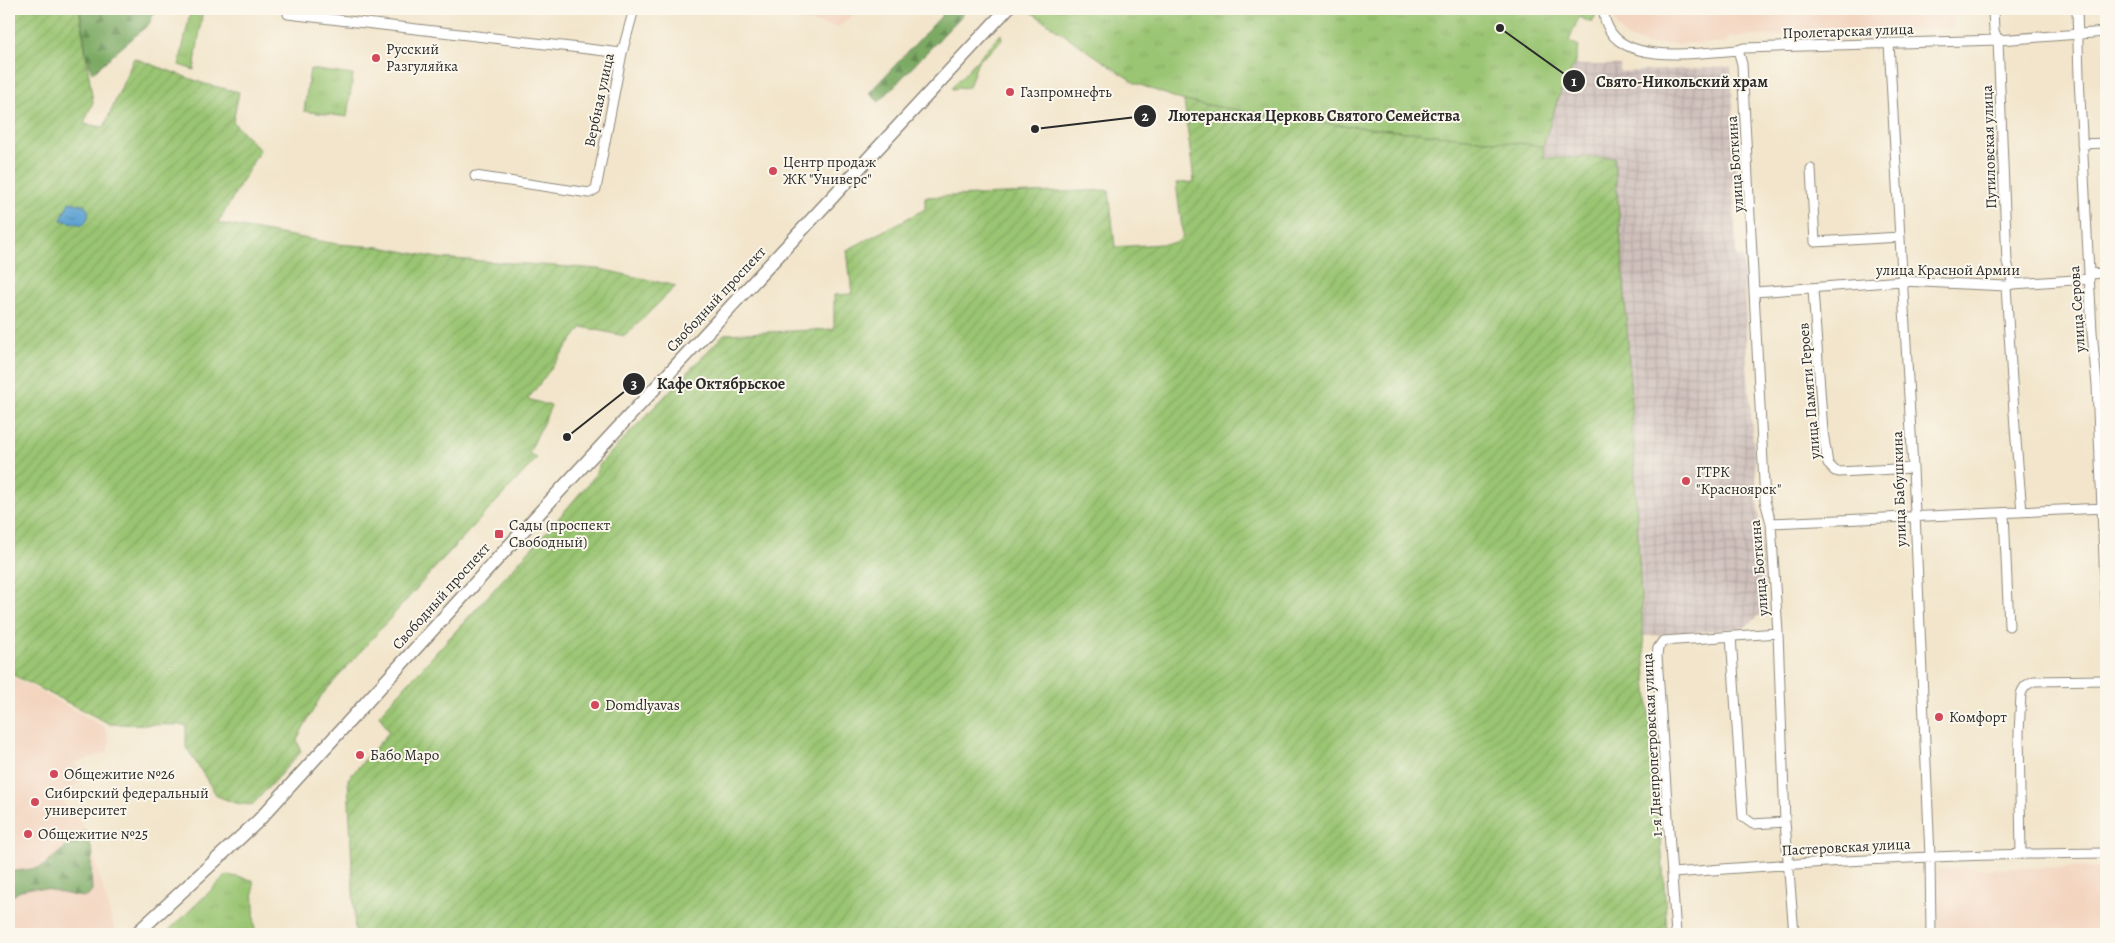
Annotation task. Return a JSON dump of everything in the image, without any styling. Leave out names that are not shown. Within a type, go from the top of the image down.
[{"type":"main road","name":"Свободный проспект","points":[[136,934],[258,821],[519,534],[1007,9]]},
{"type":"street","name":"Вербная улица","points":[[475,176],[589,193],[596,189],[622,53],[634,9]]},
{"type":"street","name":"Пролетарская улица","points":[[1605,9],[1605,21],[1610,34],[1619,42],[1651,53],[1738,50],[1744,48],[1998,40],[2106,32]]},
{"type":"street","name":"Путиловская улица","points":[[1993,9],[1994,31],[1998,40],[2015,428],[2022,512]]},
{"type":"street","name":"улица Серова","points":[[2078,9],[2082,144],[2104,508],[2106,608]]},
{"type":"street","points":[[288,14],[622,53]]},
{"type":"street","name":"улица Бабушкина","points":[[1890,43],[1930,856],[1931,934]]},
{"type":"street","name":"улица Боткина","points":[[1738,50],[1742,64],[1766,500],[1771,523],[1786,822],[1794,934]]},
{"type":"street","points":[[2082,144],[2106,143]]},
{"type":"street","points":[[1811,169],[1815,242],[1900,237]]},
{"type":"street","name":"улица Красной Армии","points":[[1754,292],[1902,281],[2010,285],[2106,273]]},
{"type":"street","name":"улица Памяти Героев","points":[[1813,289],[1823,432],[1828,464],[1835,471],[1839,472],[1912,468]]},
{"type":"street","points":[[1771,523],[1914,515],[2104,508]]},
{"type":"street","points":[[2004,513],[2009,626]]},
{"type":"street","name":"1-я Днепропетровская улица","points":[[1676,934],[1657,656],[1658,648],[1663,641],[1778,633]]},
{"type":"street","points":[[1731,636],[1743,817],[1753,824],[1786,822]]},
{"type":"street","points":[[2020,854],[2018,733],[2023,688],[2034,681],[2106,680]]},
{"type":"street","name":"Пастеровская улица","points":[[1673,873],[1930,856],[2106,853]]},
{"type":"shaded area","points":[[737,9],[859,9],[838,27]]},
{"type":"shaded area","points":[[1616,9],[1953,9],[1954,28],[1731,37],[1722,43],[1647,44],[1626,37],[1618,28],[1613,16]]},
{"type":"shaded area","points":[[1574,65],[1620,65],[1620,72],[1731,67],[1736,180],[1733,180],[1736,256],[1743,257],[1747,363],[1766,610],[1744,628],[1643,636],[1631,389],[1614,157],[1544,158],[1543,146],[1558,98]]},
{"type":"shaded area","name":"Сибирский федеральный университет","points":[[9,675],[105,727],[109,741],[108,751],[75,763],[86,777],[60,799],[86,830],[115,931],[112,934],[9,934]]},
{"type":"shaded area","points":[[2106,867],[2106,934],[1938,934],[1937,869]]},
{"type":"green space","points":[[9,9],[79,9],[93,102],[84,124],[104,127],[134,58],[205,84],[239,92],[233,122],[260,150],[218,223],[337,244],[380,247],[438,258],[600,269],[676,286],[625,336],[582,327],[528,399],[551,406],[529,453],[537,458],[441,561],[321,696],[297,739],[301,752],[252,805],[235,803],[217,796],[186,747],[186,725],[110,724],[9,673]]},
{"type":"green space","points":[[80,9],[156,9],[149,24],[92,73],[86,53]]},
{"type":"green space","points":[[191,9],[203,9],[194,70],[179,65]]},
{"type":"green space","points":[[948,9],[968,9],[879,102],[869,93]]},
{"type":"green space","points":[[1598,9],[1592,23],[1579,17],[1569,41],[1579,46],[1574,65],[1558,98],[1543,146],[1301,121],[1184,101],[1135,83],[1028,10]]},
{"type":"green space","points":[[1001,34],[1002,39],[978,61],[969,87],[952,89],[954,85]]},
{"type":"green space","points":[[310,69],[353,75],[347,117],[304,111]]},
{"type":"green space","points":[[1184,101],[1301,121],[1543,146],[1544,158],[1614,157],[1627,335],[1643,634],[1667,934],[355,934],[348,779],[389,732],[379,715],[549,529],[594,477],[599,465],[724,334],[834,329],[834,295],[852,294],[847,250],[925,209],[925,197],[1109,190],[1115,247],[1176,243],[1183,236],[1176,183],[1194,182]]},
{"type":"green space","points":[[86,830],[93,854],[91,862],[92,891],[87,897],[30,888],[24,889],[9,899],[9,872],[43,866]]},
{"type":"green space","points":[[227,875],[253,880],[255,934],[165,934]]},
{"type":"water","points":[[69,202],[85,205],[88,215],[83,225],[61,220]]},
{"type":"place","name":"Свято-Никольский храм","points":[[1500,28]]},
{"type":"place","name":"Русский Разгуляйка","points":[[376,58]]},
{"type":"place","name":"Газпромнефть","points":[[1010,92]]},
{"type":"place","name":"Лютеранская Церковь Святого Семейства","points":[[1035,129]]},
{"type":"place","name":"Центр продаж ЖК \"Универс\"","points":[[773,171]]},
{"type":"place","name":"Кафе Октябрьское","points":[[567,437]]},
{"type":"place","name":"ГТРК \"Красноярск\"","points":[[1686,481]]},
{"type":"place","name":"Сады (проспект Свободный)","points":[[499,534]]},
{"type":"place","name":"Domdlyavas","points":[[595,705]]},
{"type":"place","name":"Комфорт","points":[[1939,717]]},
{"type":"place","name":"Бабо Маро","points":[[360,755]]},
{"type":"place","name":"Общежитие №26","points":[[54,774]]},
{"type":"place","name":"Сибирский федеральный университет","points":[[35,802]]},
{"type":"place","name":"Общежитие №25","points":[[28,834]]}]
